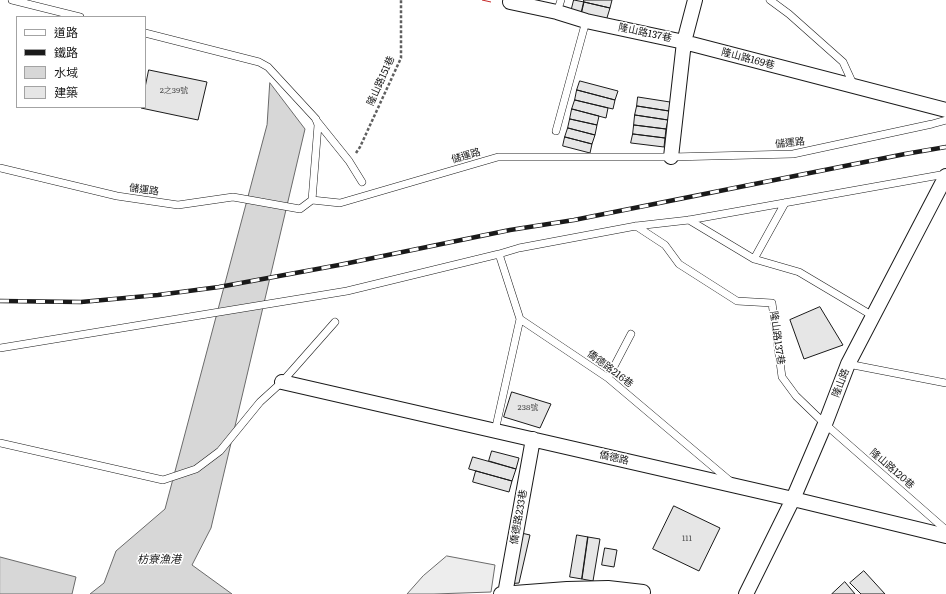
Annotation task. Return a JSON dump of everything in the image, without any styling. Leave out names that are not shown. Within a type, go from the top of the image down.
[{"type":"street","points":[[684,42],[695,0]]},
{"type":"street","name":"隆山路137巷","points":[[510,2],[559,6],[586,21],[684,42],[671,157]]},
{"type":"street","name":"隆山路169巷","points":[[684,42],[946,110]]},
{"type":"street","name":"隆山路","points":[[746,594],[793,499],[825,424],[848,364],[946,175]]},
{"type":"street","name":"僑德路","points":[[282,382],[735,485],[946,536]]},
{"type":"street","name":"僑德路233巷","points":[[505,594],[533,439]]},
{"type":"street","points":[[501,594],[608,588],[643,592]]},
{"type":"lane","points":[[12,0],[76,16]]},
{"type":"lane","points":[[770,0],[789,14],[843,62],[854,86]]},
{"type":"lane","points":[[556,131],[586,21]]},
{"type":"lane","points":[[146,33],[259,62],[268,67],[316,119],[349,161],[362,182]]},
{"type":"lane","points":[[312,200],[318,125],[316,119]]},
{"type":"lane","name":"儲運路","points":[[0,168],[117,196],[178,205],[233,197],[300,209],[312,200],[340,203],[498,157],[671,157],[793,154],[946,120]]},
{"type":"lane","points":[[0,348],[346,291],[519,248],[636,226],[689,220],[946,175]]},
{"type":"lane","points":[[754,259],[785,203]]},
{"type":"lane","points":[[689,220],[754,259],[799,272],[873,316]]},
{"type":"lane","name":"隆山路137巷","points":[[636,226],[665,245],[679,264],[737,301],[772,303],[782,377],[796,396],[825,424]]},
{"type":"lane","points":[[495,431],[520,319],[499,254]]},
{"type":"lane","name":"僑德路216巷","points":[[520,319],[608,378],[735,485]]},
{"type":"lane","points":[[0,443],[163,480],[196,469],[220,451],[260,402],[282,382],[335,322]]},
{"type":"lane","points":[[608,378],[631,334]]},
{"type":"lane","points":[[848,364],[946,383]]},
{"type":"lane","name":"隆山路120巷","points":[[825,424],[946,530]]},
{"type":"path","name":"隆山路151巷","points":[[349,161],[360,147],[401,58],[401,0]]},
{"type":"shaded area","points":[[447,556],[495,565],[491,592],[407,594],[423,576]]},
{"type":"water","name":"枋寮漁港","points":[[270,83],[305,129],[211,528],[192,565],[232,594],[90,594],[104,583],[116,551],[165,509],[267,125]]},
{"type":"water","points":[[0,557],[76,577],[72,594],[0,594]]},
{"type":"building","points":[[574,0],[584,2],[581,15],[571,12]]},
{"type":"building","points":[[584,0],[612,0],[610,8],[584,2]]},
{"type":"building","points":[[584,2],[610,8],[606,21],[581,15]]},
{"type":"building","points":[[149,70],[207,82],[198,120],[141,108],[146,108],[146,84]]},
{"type":"building","points":[[580,81],[618,91],[615,100],[577,90]]},
{"type":"building","points":[[577,90],[615,100],[613,109],[575,100]]},
{"type":"building","points":[[638,97],[670,102],[669,111],[637,106]]},
{"type":"building","points":[[575,100],[608,108],[606,118],[572,109]]},
{"type":"building","points":[[637,106],[669,111],[668,120],[635,115]]},
{"type":"building","points":[[572,109],[599,116],[597,125],[570,119]]},
{"type":"building","points":[[635,115],[668,120],[666,129],[634,125]]},
{"type":"building","points":[[570,119],[597,125],[595,135],[568,128]]},
{"type":"building","points":[[634,125],[666,129],[665,138],[633,134]]},
{"type":"building","points":[[568,128],[595,135],[592,144],[565,137]]},
{"type":"building","points":[[633,134],[665,138],[664,147],[631,143]]},
{"type":"building","points":[[565,137],[592,144],[590,153],[563,146]]},
{"type":"building","points":[[820,307],[843,345],[804,359],[790,320]]},
{"type":"building","points":[[512,392],[551,404],[540,428],[504,417]]},
{"type":"building","points":[[492,451],[519,458],[516,469],[489,461]]},
{"type":"building","points":[[473,457],[516,469],[512,481],[469,469]]},
{"type":"building","points":[[476,471],[512,481],[509,492],[473,482]]},
{"type":"building","points":[[674,506],[720,528],[699,571],[653,549]]},
{"type":"building","points":[[517,532],[530,535],[519,583],[505,584]]},
{"type":"building","points":[[577,535],[588,537],[582,579],[570,577]]},
{"type":"building","points":[[588,537],[600,539],[593,581],[582,579]]},
{"type":"building","points":[[605,548],[617,550],[614,567],[602,565]]},
{"type":"building","points":[[864,571],[885,594],[861,594],[850,583]]},
{"type":"building","points":[[845,582],[855,594],[832,594]]},
{"type":"railway","points":[[0,301],[81,302],[158,295],[219,287],[339,265],[510,230],[574,220],[946,147]]},
{"type":"power","points":[[482,0],[491,2]]}]
